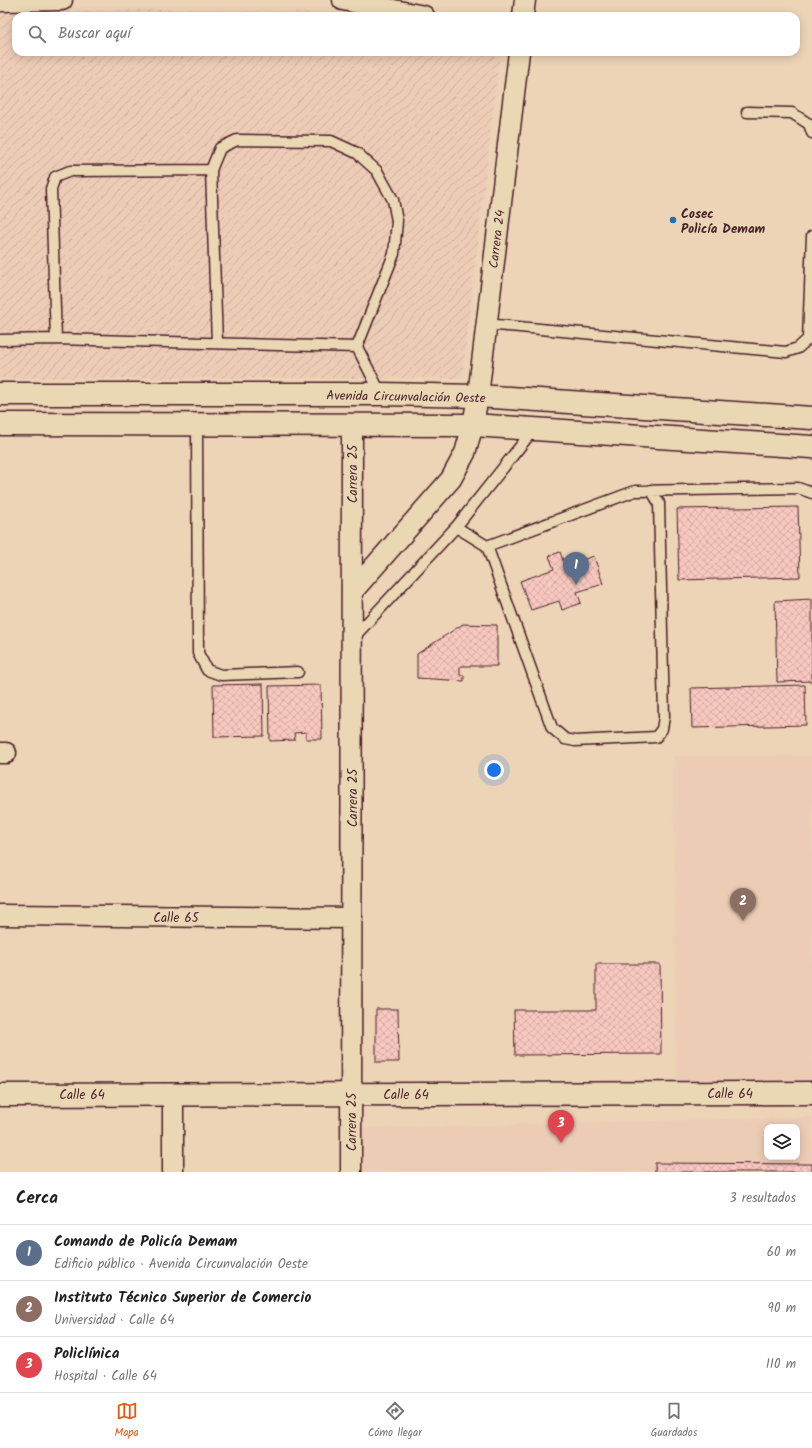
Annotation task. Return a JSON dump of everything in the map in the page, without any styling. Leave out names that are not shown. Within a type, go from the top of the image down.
[{"type":"main road","name":"Avenida Circunvalación Oeste","points":[[0,394],[381,394],[478,396],[812,418]]},
{"type":"main road","points":[[0,424],[473,425],[812,447]]},
{"type":"main road","name":"Calle 64","points":[[0,1095],[812,1093]]},
{"type":"street","points":[[0,1],[62,0]]},
{"type":"street","points":[[343,0],[404,12]]},
{"type":"street","points":[[524,12],[525,0]]},
{"type":"street","name":"Carrera 24","points":[[352,592],[451,480],[465,453],[473,425],[478,396],[519,56]]},
{"type":"street","name":"Carrera 25","points":[[351,1172],[352,425]]},
{"type":"street","name":"Calle 65","points":[[0,915],[352,918]]},
{"type":"street","points":[[174,1094],[174,1172]]},
{"type":"lane","points":[[747,112],[792,113],[809,124],[812,133]]},
{"type":"lane","points":[[217,342],[211,170],[220,148],[237,140],[331,141],[357,153],[377,171],[393,200],[398,221],[394,254],[356,347]]},
{"type":"lane","points":[[56,339],[51,189],[55,177],[70,171],[211,170]]},
{"type":"lane","points":[[486,324],[786,352],[798,348],[808,339],[812,236]]},
{"type":"lane","points":[[0,340],[56,339],[217,342],[356,347]]},
{"type":"lane","points":[[356,347],[381,394]]},
{"type":"lane","points":[[197,424],[198,653],[207,670],[221,675],[298,672]]},
{"type":"lane","points":[[352,639],[456,526],[535,429]]},
{"type":"lane","points":[[486,546],[635,491],[798,488],[812,493]]},
{"type":"lane","points":[[456,526],[486,546],[552,728],[565,739],[575,741],[656,737],[662,729],[664,701],[659,503],[651,490]]},
{"type":"shaded area","points":[[186,9],[284,12],[46,12]]},
{"type":"shaded area","points":[[0,13],[12,13],[12,56],[500,56],[462,378],[0,378]]},
{"type":"shaded area","points":[[673,756],[812,756],[812,1087],[676,1087]]},
{"type":"shaded area","points":[[812,1117],[812,1172],[355,1172],[355,1128]]},
{"type":"building","points":[[798,507],[800,577],[679,580],[677,509]]},
{"type":"building","points":[[560,552],[565,566],[594,556],[603,584],[577,592],[581,603],[562,610],[559,601],[531,610],[520,581],[554,569],[549,556]]},
{"type":"building","points":[[812,599],[812,681],[777,682],[775,601]]},
{"type":"building","points":[[463,624],[497,625],[497,666],[460,666],[460,675],[464,675],[464,681],[417,678],[417,654]]},
{"type":"building","points":[[263,684],[264,736],[214,737],[213,685]]},
{"type":"building","points":[[321,685],[322,739],[306,739],[306,732],[294,733],[295,740],[270,741],[269,686]]},
{"type":"building","points":[[805,685],[806,725],[692,728],[691,688]]},
{"type":"building","points":[[596,964],[660,964],[661,1054],[515,1055],[514,1010],[596,1010]]},
{"type":"building","points":[[376,1009],[398,1009],[399,1062],[376,1062]]},
{"type":"building","points":[[655,1163],[812,1164],[812,1172],[655,1172]]},
{"type":"place","name":"Cosec Policía Demam","points":[[673,220]]},
{"type":"place","name":"Comando de Policía Demam","points":[[576,585]]},
{"type":"place","name":"Instituto Técnico Superior de Comercio","points":[[743,921]]},
{"type":"place","name":"Policlínica","points":[[561,1143]]}]
